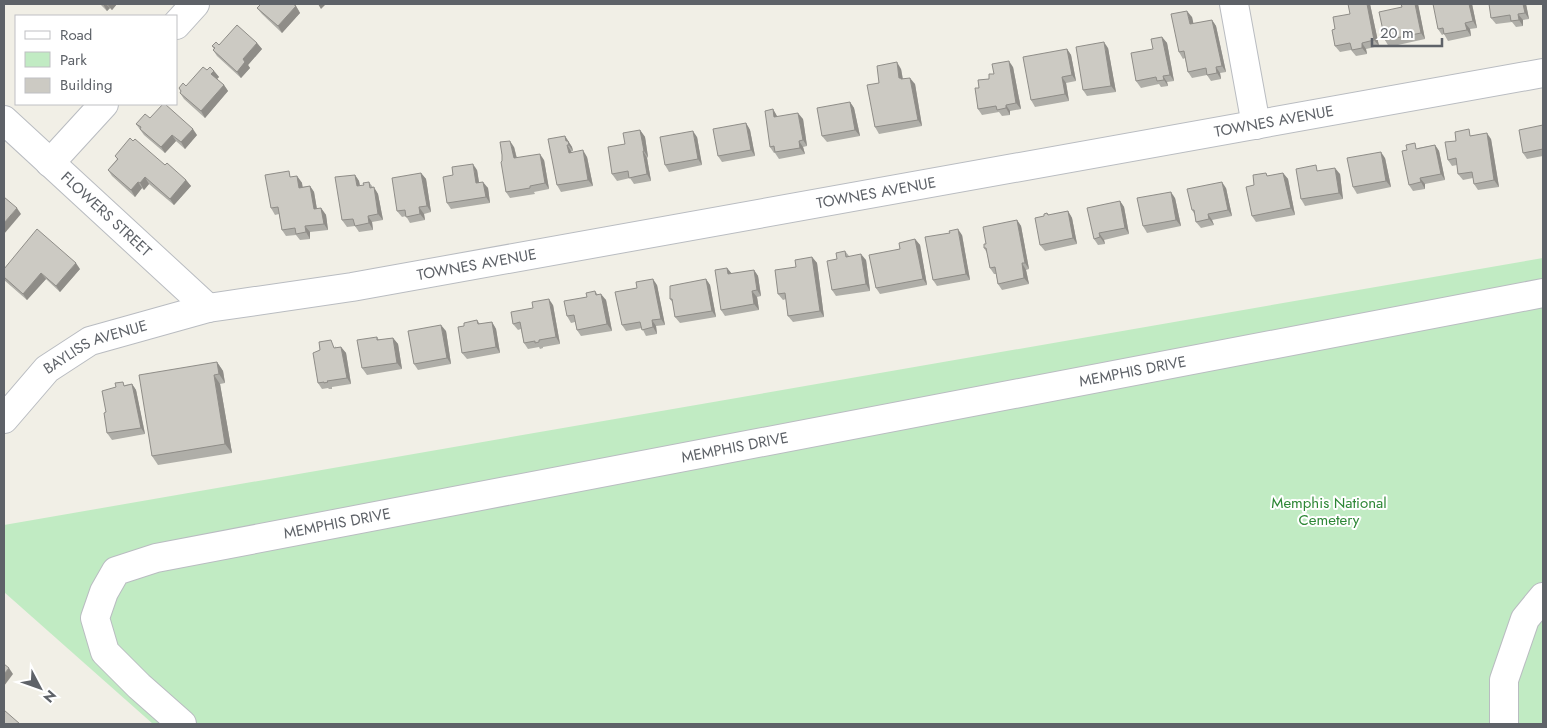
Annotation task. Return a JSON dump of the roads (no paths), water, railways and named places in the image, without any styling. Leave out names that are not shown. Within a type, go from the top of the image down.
[{"type":"street","points":[[178,23],[195,4]]},
{"type":"street","points":[[1234,4],[1256,125]]},
{"type":"street","name":"TOWNES AVENUE","points":[[208,308],[352,287],[1543,73]]},
{"type":"street","points":[[50,163],[103,105]]},
{"type":"street","name":"FLOWERS STREET","points":[[4,120],[208,308]]},
{"type":"street","name":"MEMPHIS DRIVE","points":[[182,724],[139,686],[105,652],[95,618],[104,592],[116,571],[156,558],[1543,293]]},
{"type":"street","name":"BAYLISS AVENUE","points":[[4,419],[47,369],[90,340],[208,308]]},
{"type":"street","points":[[1504,724],[1504,680],[1525,619],[1543,597]]},
{"type":"park label","name":"Memphis National Cemetery","points":[[1329,512]]}]
